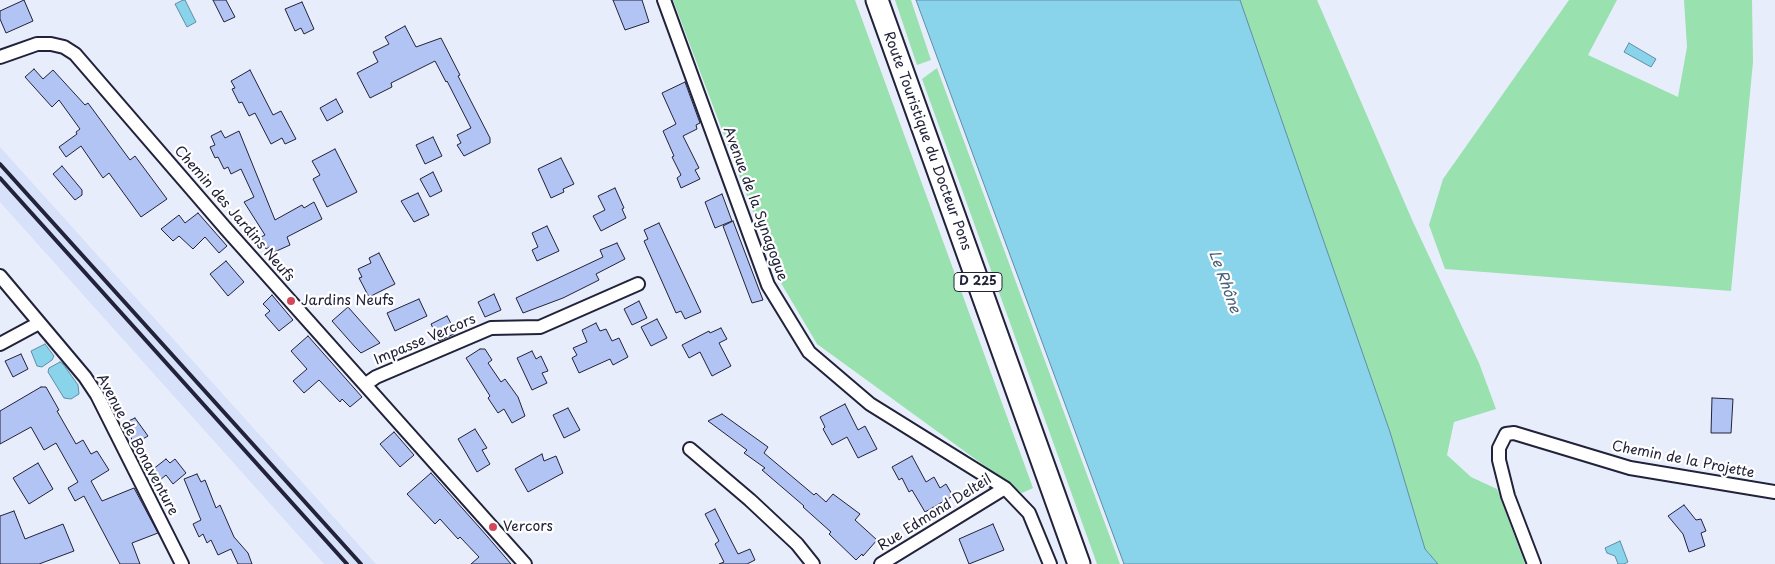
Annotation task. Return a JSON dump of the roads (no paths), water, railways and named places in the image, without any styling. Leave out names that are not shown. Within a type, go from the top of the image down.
[{"type":"highway","name":"Route Touristique du Docteur Pons","points":[[876,0],[1079,564]]},
{"type":"street","name":"Avenue de la Synagogue","points":[[664,0],[768,285],[809,352],[870,404],[1005,488],[1029,513],[1050,564]]},
{"type":"street","name":"Chemin des Jardins Neufs","points":[[0,57],[37,44],[51,44],[64,47],[75,54],[227,230],[525,564]]},
{"type":"street","name":"Avenue de Bonaventure","points":[[0,276],[85,377],[97,395],[182,564]]},
{"type":"street","name":"Impasse Vercors","points":[[366,384],[491,328],[540,327],[638,284]]},
{"type":"street","points":[[0,344],[39,323]]},
{"type":"street","name":"Chemin de la Projette","points":[[1534,564],[1508,496],[1499,460],[1499,448],[1506,434],[1514,433],[1630,468],[1775,492]]},
{"type":"street","points":[[690,449],[750,500],[797,544],[813,564]]},
{"type":"street","name":"Rue Edmond Delteil","points":[[881,564],[1005,488]]},
{"type":"water","points":[[185,0],[196,22],[187,27],[175,4]]},
{"type":"water","name":"Le Rhône","points":[[916,0],[1240,0],[1390,432],[1425,549],[1438,564],[1124,564]]},
{"type":"water","points":[[1629,43],[1656,59],[1651,67],[1624,52]]},
{"type":"water","points":[[45,344],[54,356],[52,360],[42,367],[37,366],[31,351]]},
{"type":"water","points":[[60,362],[78,385],[79,394],[71,399],[64,398],[48,372],[49,368]]},
{"type":"water","points":[[1620,541],[1628,562],[1624,564],[1618,564],[1615,556],[1607,553],[1605,548]]},
{"type":"railway","points":[[0,164],[361,564]]},
{"type":"railway","points":[[0,178],[347,564]]},
{"type":"place","name":"Jardins Neufs","points":[[291,301]]},
{"type":"place","name":"Vercors","points":[[493,527]]}]
